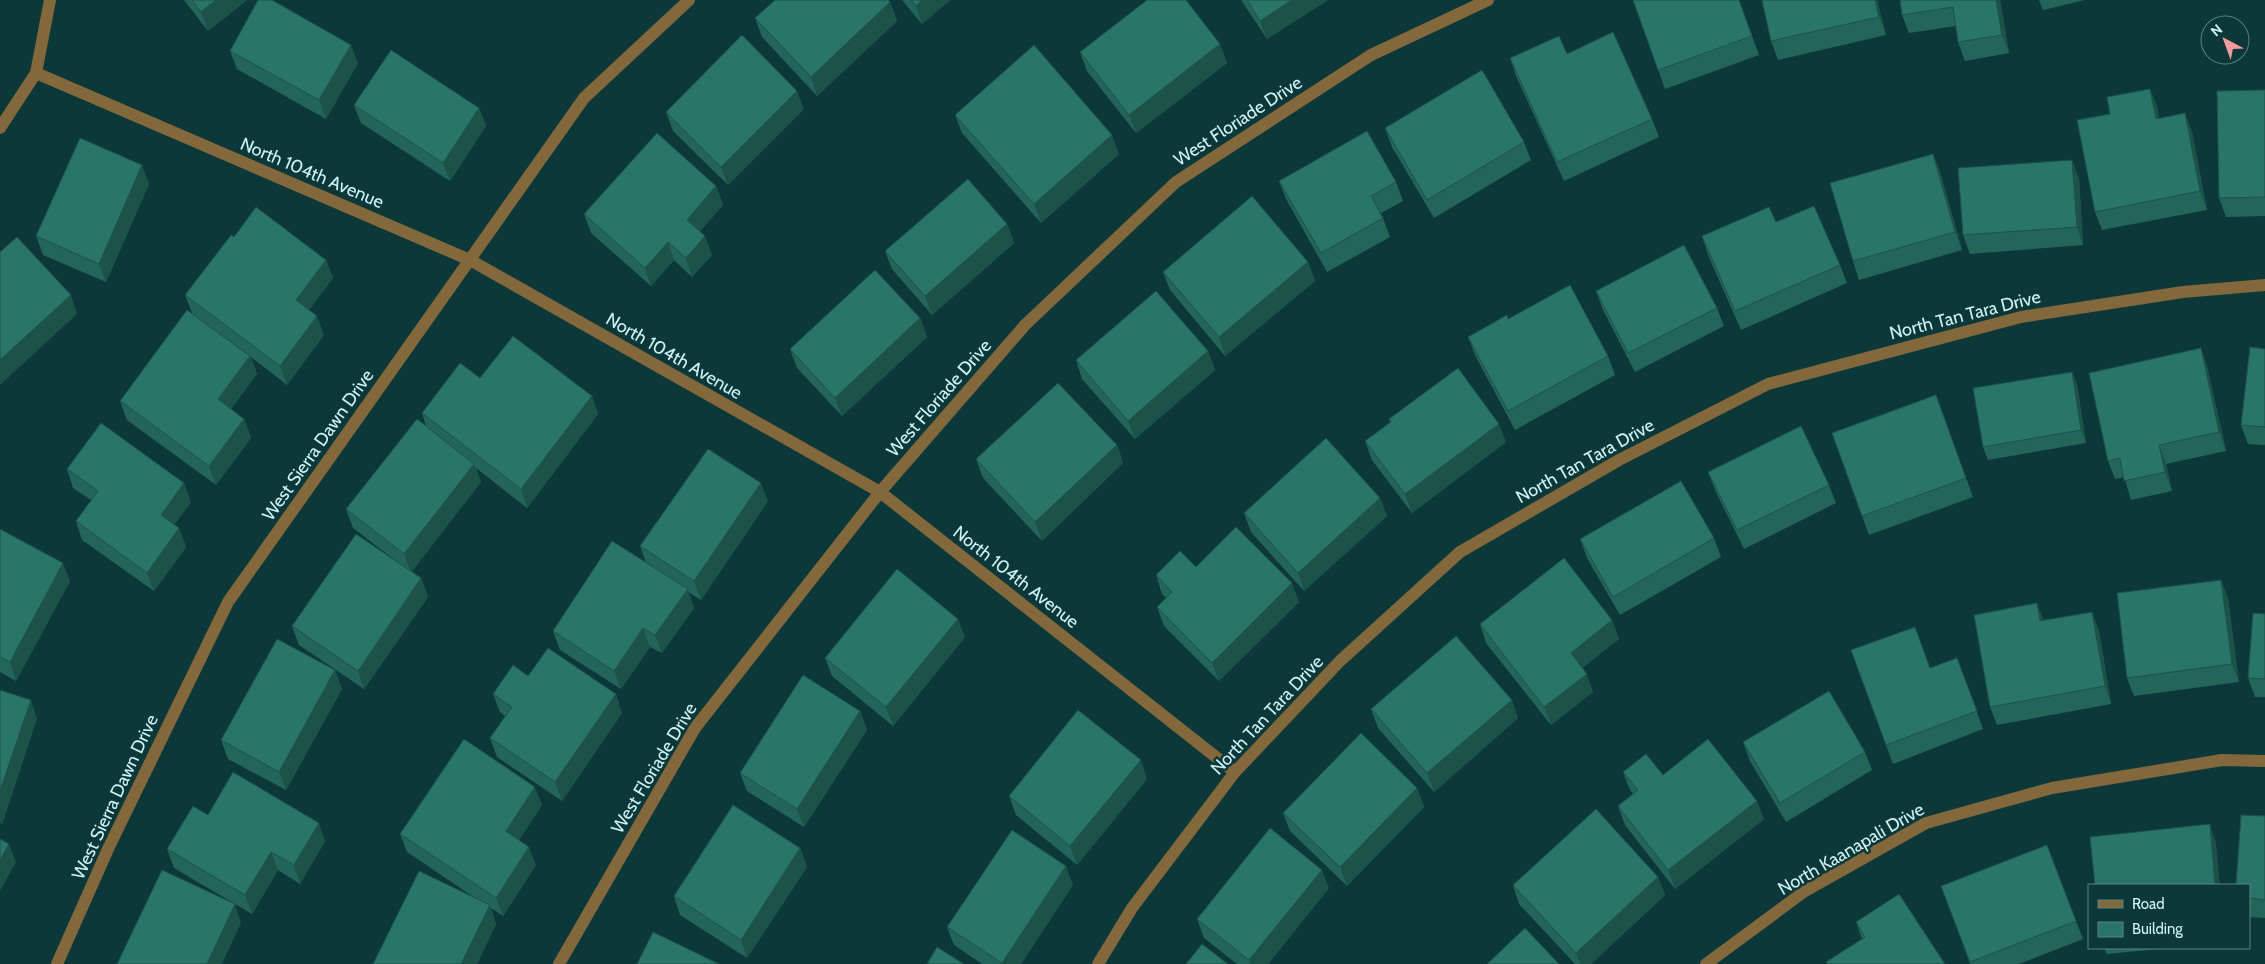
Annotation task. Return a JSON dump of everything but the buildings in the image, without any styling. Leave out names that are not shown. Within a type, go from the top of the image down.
[{"type":"street","points":[[0,128],[36,72],[50,0]]},
{"type":"street","name":"West Sierra Dawn Drive","points":[[57,964],[108,849],[228,602],[584,98],[689,0]]},
{"type":"street","name":"West Floriade Drive","points":[[559,964],[694,728],[880,492],[1025,325],[1176,182],[1371,56],[1488,0]]},
{"type":"street","name":"North 104th Avenue","points":[[36,72],[470,260],[880,492],[1235,772]]},
{"type":"street","name":"North Tan Tara Drive","points":[[1098,964],[1132,908],[1235,772],[1340,661],[1460,552],[1619,460],[1768,384],[2021,317],[2184,292],[2265,285]]},
{"type":"street","name":"North Kaanapali Drive","points":[[1706,964],[1805,891],[1926,823],[2052,788],[2222,760],[2265,761]]}]
